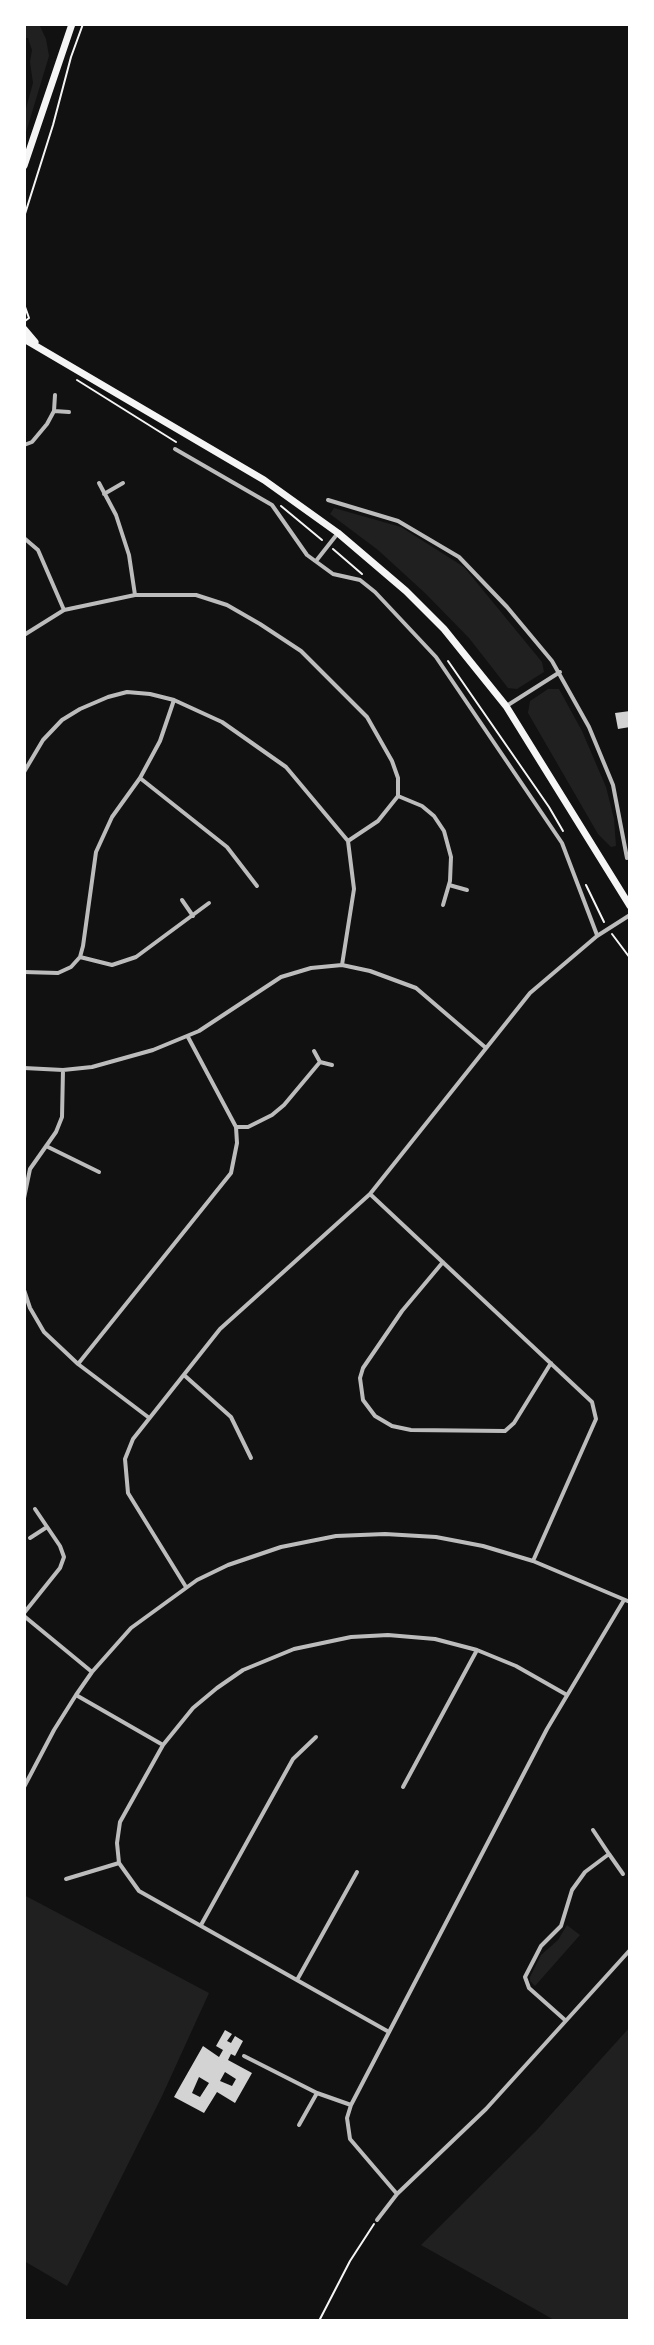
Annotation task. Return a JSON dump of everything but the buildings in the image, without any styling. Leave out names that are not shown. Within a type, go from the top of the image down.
[{"type":"main road","points":[[24,166],[72,24]]},
{"type":"main road","points":[[24,329],[43,349]]},
{"type":"main road","points":[[24,339],[264,480],[338,533],[406,591],[444,629],[506,706],[630,906]]},
{"type":"street","points":[[24,445],[36,439],[54,411],[55,395]]},
{"type":"street","points":[[54,411],[69,412]]},
{"type":"street","points":[[175,449],[272,505],[307,555],[333,574],[360,580],[368,586],[436,657],[562,843],[597,936]]},
{"type":"street","points":[[99,483],[116,515],[129,555],[135,595]]},
{"type":"street","points":[[104,494],[123,483]]},
{"type":"street","points":[[328,500],[398,521],[459,557],[507,607],[560,672],[589,727],[613,785],[627,858]]},
{"type":"street","points":[[316,561],[338,533]]},
{"type":"street","points":[[24,538],[38,550],[64,610]]},
{"type":"street","points":[[24,635],[64,610],[135,595],[175,594],[215,601],[239,611],[301,651],[367,717],[392,761],[398,778],[398,796],[378,821],[348,841]]},
{"type":"street","points":[[506,706],[560,672]]},
{"type":"street","points":[[24,772],[43,740],[62,720],[89,704],[127,692],[174,700],[222,722],[286,767],[348,841],[354,889],[342,965]]},
{"type":"street","points":[[24,972],[58,973],[71,967],[80,957],[96,852],[112,817],[140,778],[160,741],[174,700]]},
{"type":"street","points":[[140,778],[227,847],[257,886]]},
{"type":"street","points":[[398,796],[422,806],[434,816],[444,831],[451,857],[449,885],[443,905]]},
{"type":"street","points":[[449,885],[467,890]]},
{"type":"street","points":[[182,900],[193,916]]},
{"type":"street","points":[[80,957],[112,965],[136,957],[209,903]]},
{"type":"street","points":[[186,1587],[133,1504],[125,1483],[127,1449],[220,1329],[370,1194],[537,986],[597,936],[630,915]]},
{"type":"street","points":[[24,1068],[63,1070],[119,1061],[187,1036],[281,977],[311,968],[342,965],[370,971],[416,988],[486,1048]]},
{"type":"street","points":[[78,1364],[231,1173],[236,1127],[187,1036]]},
{"type":"street","points":[[314,1051],[320,1062],[332,1065]]},
{"type":"street","points":[[236,1127],[248,1127],[272,1115],[320,1062]]},
{"type":"street","points":[[24,1198],[30,1169],[62,1117],[63,1070]]},
{"type":"street","points":[[46,1146],[99,1172]]},
{"type":"street","points":[[370,1194],[592,1402],[596,1419],[533,1561]]},
{"type":"street","points":[[443,1262],[402,1311],[363,1368],[360,1378],[363,1400],[375,1416],[392,1426],[411,1430],[505,1431],[514,1423],[551,1363]]},
{"type":"street","points":[[24,1290],[44,1332],[78,1364],[149,1418]]},
{"type":"street","points":[[184,1375],[231,1417],[251,1458]]},
{"type":"street","points":[[35,1509],[60,1546],[64,1560],[24,1615],[92,1672]]},
{"type":"street","points":[[30,1538],[47,1527]]},
{"type":"street","points":[[24,1787],[76,1695],[131,1628],[186,1587],[255,1555],[336,1536],[385,1534],[436,1537],[483,1546],[533,1561],[627,1600],[567,1695],[351,2105],[347,2118],[350,2139],[397,2194]]},
{"type":"street","points":[[389,2032],[139,1891],[119,1863],[117,1843],[120,1822],[163,1745],[193,1708],[243,1670],[294,1649],[351,1637],[388,1635],[435,1639],[477,1650],[516,1666],[567,1695]]},
{"type":"street","points":[[403,1787],[477,1650]]},
{"type":"street","points":[[76,1695],[163,1745]]},
{"type":"street","points":[[200,1926],[293,1759],[316,1737]]},
{"type":"street","points":[[593,1830],[623,1874]]},
{"type":"street","points":[[565,2020],[529,1988],[525,1977],[541,1946],[561,1926],[568,1900],[578,1881],[609,1854]]},
{"type":"street","points":[[66,1879],[119,1863]]},
{"type":"street","points":[[297,1980],[357,1872]]},
{"type":"street","points":[[377,2220],[397,2194],[486,2109],[630,1950]]},
{"type":"street","points":[[244,2056],[317,2093],[351,2105]]},
{"type":"street","points":[[299,2125],[317,2093]]},
{"type":"path","points":[[24,217],[83,24]]},
{"type":"path","points":[[24,304],[29,318],[24,321]]},
{"type":"path","points":[[70,376],[183,446]]},
{"type":"path","points":[[275,500],[371,583]]},
{"type":"path","points":[[440,651],[541,795],[565,835]]},
{"type":"path","points":[[581,874],[598,913],[630,958]]},
{"type":"path","points":[[319,2321],[350,2261],[377,2220]]},
{"type":"shaded area","points":[[24,24],[39,24],[49,56],[24,139],[24,116],[33,83],[32,50],[28,38],[24,38]]},
{"type":"shaded area","points":[[334,508],[401,527],[464,567],[542,662],[544,672],[517,689],[508,688],[469,638],[425,593],[378,550],[330,514]]},
{"type":"shaded area","points":[[548,689],[559,689],[582,731],[606,787],[614,819],[616,846],[611,847],[598,834],[528,713],[530,701]]},
{"type":"shaded area","points":[[24,1895],[209,1993],[162,2096],[67,2286],[24,2261]]},
{"type":"shaded area","points":[[567,1925],[580,1935],[535,1986],[530,1977],[541,1955],[558,1940]]},
{"type":"shaded area","points":[[630,2027],[630,2321],[556,2321],[421,2245],[536,2131]]}]
